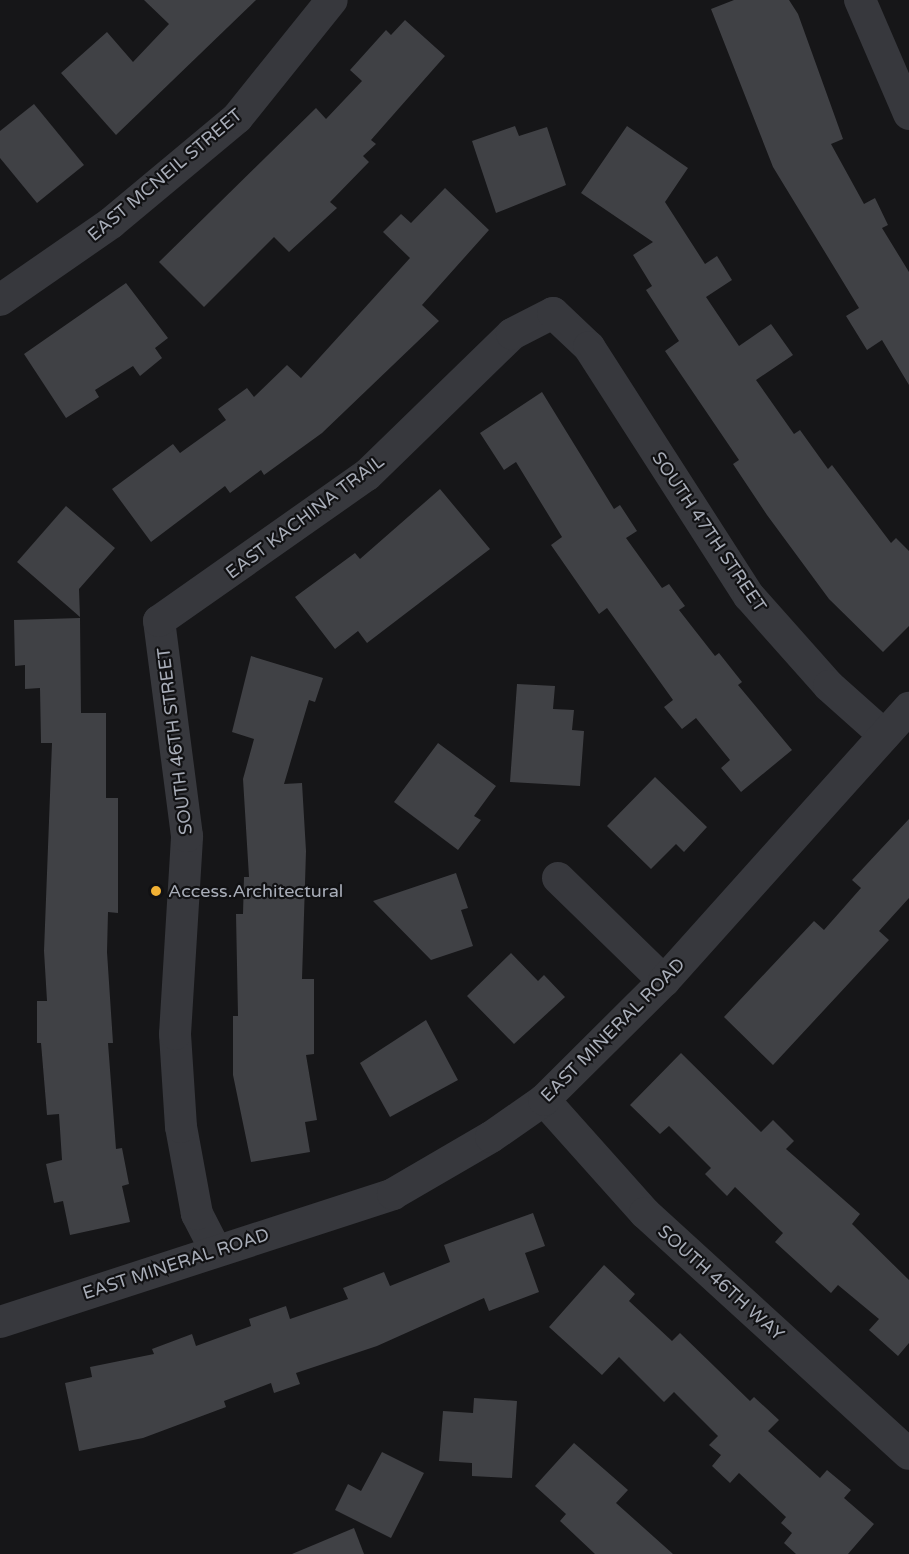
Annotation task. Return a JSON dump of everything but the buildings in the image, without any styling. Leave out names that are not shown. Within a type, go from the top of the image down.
[{"type":"street","name":"EAST MCNEIL STREET","points":[[0,300],[111,223],[237,118],[332,0]]},
{"type":"street","points":[[860,0],[909,114]]},
{"type":"street","name":"EAST KACHINA TRAIL","points":[[159,621],[367,475],[512,334],[553,313]]},
{"type":"street","name":"SOUTH 47TH STREET","points":[[553,313],[589,347],[749,596],[829,686],[884,735]]},
{"type":"street","name":"SOUTH 46TH STREET","points":[[159,621],[187,836],[175,1034],[181,1127],[197,1214],[216,1251]]},
{"type":"street","name":"EAST MINERAL ROAD","points":[[0,1322],[393,1194],[544,1100],[664,981],[909,708]]},
{"type":"street","points":[[558,878],[664,981]]},
{"type":"street","name":"SOUTH 46TH WAY","points":[[544,1100],[645,1213],[909,1454]]},
{"type":"place","name":"Access.Architectural","points":[[156,891]]}]
